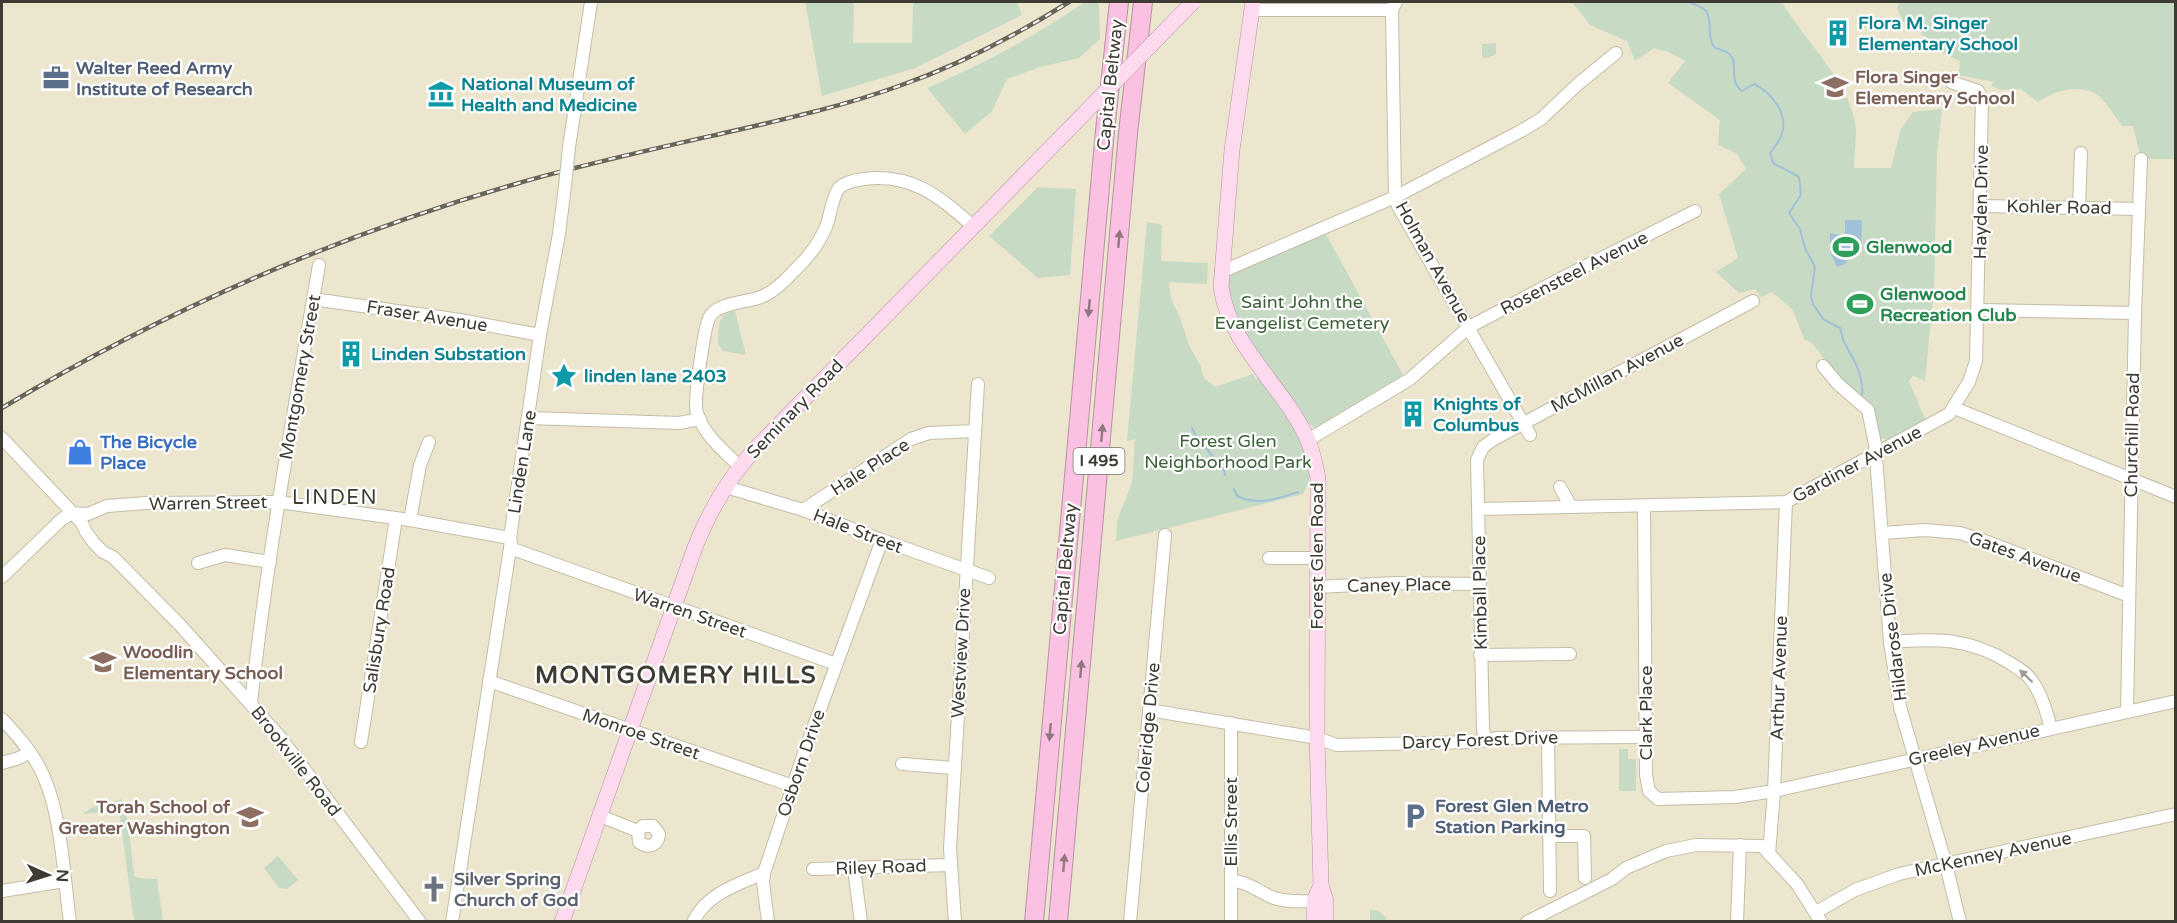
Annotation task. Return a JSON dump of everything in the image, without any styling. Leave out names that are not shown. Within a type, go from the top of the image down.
[{"type":"highway","name":"Capital Beltway","points":[[1034,921],[1105,131],[1119,2]]},
{"type":"highway","name":"Capital Beltway","points":[[1058,921],[1128,133],[1143,2]]},
{"type":"highway","points":[[1024,921],[1028,881],[1038,869]]},
{"type":"main road","name":"Seminary Road","points":[[562,921],[701,531],[739,466],[1193,2]]},
{"type":"main road","name":"Forest Glen Road","points":[[1252,6],[1232,150],[1221,272],[1223,298],[1233,323],[1308,440],[1318,478],[1317,738],[1321,885],[1320,901],[1314,921]]},
{"type":"main road","name":"Forest Glen Road","points":[[1320,901],[1326,921]]},
{"type":"street","name":"Linden Lane","points":[[452,921],[540,335],[559,234],[569,147],[591,2]]},
{"type":"street","points":[[1252,6],[1394,6]]},
{"type":"street","name":"Holman Avenue","points":[[1394,6],[1395,197],[1398,206],[1530,435]]},
{"type":"street","points":[[1221,272],[1395,197],[1541,119],[1578,84],[1616,53]]},
{"type":"street","name":"Hayden Drive","points":[[1952,82],[1978,92],[1983,99],[1976,361],[1969,382],[1954,408]]},
{"type":"street","points":[[2079,207],[2081,153]]},
{"type":"street","name":"Churchill Road","points":[[2127,711],[2134,313],[2141,159]]},
{"type":"street","points":[[739,466],[712,438],[696,411],[702,356],[710,316],[717,309],[761,298],[780,285],[806,261],[826,227],[835,196],[841,186],[854,180],[877,177],[912,183],[938,196],[973,226]]},
{"type":"street","name":"Kohler Road","points":[[1980,206],[2139,208]]},
{"type":"street","name":"Rosensteel Avenue","points":[[1308,440],[1410,379],[1469,327],[1695,211]]},
{"type":"street","name":"Montgomery Street","points":[[251,703],[260,622],[278,502],[319,265]]},
{"type":"street","name":"Fraser Avenue","points":[[314,298],[460,320],[540,335]]},
{"type":"street","name":"McMillan Avenue","points":[[1483,447],[1523,422],[1753,301]]},
{"type":"street","points":[[1979,310],[2134,313]]},
{"type":"street","name":"Hildarose Drive","points":[[1823,366],[1838,384],[1868,410],[1875,444],[1890,642],[1900,707],[1960,921]]},
{"type":"street","name":"Westview Drive","points":[[954,921],[950,865],[954,768],[978,384]]},
{"type":"street","points":[[1954,408],[2175,497]]},
{"type":"street","name":"Gardiner Avenue","points":[[1479,510],[1786,502],[1940,420],[1954,408]]},
{"type":"street","points":[[529,418],[679,423],[700,419]]},
{"type":"street","name":"Hale Place","points":[[803,510],[911,439],[928,433],[975,431]]},
{"type":"street","name":"Brookville Road","points":[[2,438],[82,523],[92,527],[109,548],[113,557],[180,625],[251,703],[304,768],[420,921]]},
{"type":"street","points":[[410,520],[420,465],[429,442]]},
{"type":"street","name":"Kimball Place","points":[[1483,447],[1478,460],[1480,655],[1483,730],[1486,740]]},
{"type":"street","name":"Hale Street","points":[[726,487],[803,510],[989,578]]},
{"type":"street","points":[[1560,487],[1571,507]]},
{"type":"street","name":"Warren Street","points":[[2,577],[62,519],[72,513],[88,514],[106,506],[146,503],[278,502],[410,520],[510,543],[674,608],[836,664]]},
{"type":"street","name":"Arthur Avenue","points":[[1769,854],[1774,791],[1786,502]]},
{"type":"street","name":"Clark Place","points":[[1644,506],[1645,737],[1649,791],[1658,799],[1735,797],[1774,791]]},
{"type":"street","name":"Salisbury Road","points":[[361,742],[395,525],[394,519]]},
{"type":"street","name":"Gates Avenue","points":[[1882,533],[1925,530],[1960,533],[2129,597]]},
{"type":"street","name":"Coleridge Drive","points":[[1130,921],[1165,535]]},
{"type":"street","name":"Osborn Drive","points":[[768,921],[764,873],[836,664],[882,540]]},
{"type":"street","points":[[198,563],[225,555],[270,562]]},
{"type":"street","points":[[1269,558],[1317,558]]},
{"type":"street","name":"Caney Place","points":[[1317,587],[1396,583],[1480,584]]},
{"type":"street","points":[[1890,642],[1946,640],[1971,644],[1997,655],[2031,679],[2042,698],[2051,728]]},
{"type":"street","points":[[1480,655],[1570,654]]},
{"type":"street","name":"Monroe Street","points":[[489,681],[793,786]]},
{"type":"street","name":"Greeley Avenue","points":[[1774,791],[2175,701]]},
{"type":"street","name":"Darcy Forest Drive","points":[[1149,710],[1317,738],[1337,745],[1548,737],[1645,737]]},
{"type":"street","points":[[2,719],[30,752],[51,795],[70,921]]},
{"type":"street","name":"Ellis Street","points":[[1231,723],[1231,921]]},
{"type":"street","points":[[1548,737],[1550,891]]},
{"type":"street","points":[[2,764],[30,752]]},
{"type":"street","points":[[902,764],[954,768]]},
{"type":"street","name":"McKenney Avenue","points":[[1819,917],[1855,890],[1899,874],[2175,814]]},
{"type":"street","points":[[600,816],[638,831]]},
{"type":"street","points":[[1549,836],[1584,836],[1585,878]]},
{"type":"street","points":[[1527,921],[1612,879],[1626,868],[1666,851],[1696,845],[1769,854],[1797,884],[1819,917]]},
{"type":"street","points":[[1737,921],[1740,849]]},
{"type":"street","name":"Riley Road","points":[[813,869],[950,865]]},
{"type":"street","points":[[854,869],[861,921]]},
{"type":"street","points":[[693,921],[697,913],[713,896],[764,873]]},
{"type":"street","points":[[2,891],[65,881]]},
{"type":"street","points":[[1231,881],[1243,881],[1276,898],[1291,902],[1320,901]]},
{"type":"green space","points":[[805,2],[854,2],[853,43],[912,43],[913,2],[1017,2],[1022,15],[915,68],[822,96]]},
{"type":"green space","points":[[1085,2],[1099,2],[1100,39],[1079,58],[1040,67],[1007,79],[992,111],[965,134],[927,88],[1009,49]]},
{"type":"green space","points":[[1572,2],[1782,2],[1826,63],[1846,96],[1853,113],[1856,130],[1854,168],[1891,168],[1901,129],[1913,112],[1942,109],[1937,155],[1934,289],[1925,381],[1913,376],[1909,381],[1926,421],[1891,440],[1877,438],[1851,393],[1812,343],[1804,339],[1793,310],[1772,292],[1761,297],[1755,289],[1739,293],[1716,272],[1738,258],[1719,194],[1746,169],[1736,153],[1718,145],[1720,120],[1668,83],[1685,61],[1669,52],[1654,48],[1635,61],[1627,41],[1590,25]]},
{"type":"green space","points":[[1900,2],[2175,2],[2175,159],[2141,159],[2133,126],[2122,126],[2095,93],[2080,89],[2065,90],[2038,102],[2021,89],[2002,90],[1991,86],[1994,82],[1959,75],[1960,61],[1930,47],[1919,28],[1903,22],[1897,8]]},
{"type":"green space","points":[[1496,43],[1496,54],[1488,58],[1482,57],[1482,44]]},
{"type":"green space","points":[[1038,187],[1076,189],[1070,275],[1038,278],[989,236]]},
{"type":"green space","name":"Forest Glen Neighborhood Park","points":[[1147,222],[1162,225],[1161,261],[1208,263],[1207,284],[1169,282],[1171,299],[1204,378],[1215,387],[1253,374],[1255,379],[1263,378],[1299,436],[1309,461],[1310,475],[1303,494],[1116,541],[1117,521],[1132,483],[1135,439],[1127,441]]},
{"type":"green space","name":"Saint John the Evangelist Cemetery","points":[[1326,234],[1403,375],[1315,428],[1305,421],[1245,333],[1228,298],[1226,275]]},
{"type":"green space","points":[[735,311],[746,355],[723,351],[718,344],[722,318],[729,312]]},
{"type":"green space","points":[[1619,749],[1628,749],[1628,759],[1636,759],[1636,791],[1619,791]]},
{"type":"green space","points":[[121,799],[128,822],[134,876],[157,879],[163,921],[134,921],[119,810],[83,814],[91,808]]},
{"type":"green space","points":[[278,856],[298,880],[287,889],[279,888],[264,868]]},
{"type":"green space","points":[[1370,910],[1377,910],[1386,917],[1386,921],[1370,921]]},
{"type":"water","name":"Glenwood","points":[[1845,220],[1862,220],[1861,252],[1836,251],[1836,254],[1850,256],[1845,264],[1837,267],[1830,252],[1830,233],[1845,236]]},
{"type":"waterway","points":[[1689,2],[1706,11],[1712,43],[1715,48],[1731,56],[1735,79],[1742,91],[1754,84],[1767,93],[1778,106],[1783,128],[1778,142],[1770,153],[1773,163],[1799,177],[1801,195],[1789,213],[1800,229],[1805,248],[1815,267],[1811,295],[1813,304],[1823,319],[1840,328],[1844,342],[1860,373],[1862,395]]},
{"type":"waterway","points":[[1192,428],[1224,470],[1225,475]]},
{"type":"waterway","points":[[1234,489],[1237,496],[1252,501],[1275,499],[1298,492]]},
{"type":"railway","points":[[2,408],[126,339],[189,308],[318,251],[384,226],[519,183],[619,157],[811,113],[877,94],[965,59],[1028,27],[1069,2]]},
{"type":"place","name":"Flora M. Singer Elementary School","points":[[1838,33]]},
{"type":"place","name":"Walter Reed Army Institute of Research","points":[[56,78]]},
{"type":"place","name":"Flora Singer Elementary School","points":[[1835,87]]},
{"type":"place","name":"National Museum of Health and Medicine","points":[[441,94]]},
{"type":"place","name":"Glenwood","points":[[1846,247]]},
{"type":"place","name":"Glenwood Recreation Club","points":[[1860,304]]},
{"type":"place","name":"Linden Substation","points":[[351,354]]},
{"type":"place","name":"linden lane 2403","points":[[564,376]]},
{"type":"place","name":"Knights of Columbus","points":[[1413,414]]},
{"type":"place","name":"The Bicycle Place","points":[[80,452]]},
{"type":"place","name":"Woodlin Elementary School","points":[[103,662]]},
{"type":"place","name":"Forest Glen Metro Station Parking","points":[[1415,816]]},
{"type":"place","name":"Torah School of Greater Washington","points":[[250,817]]},
{"type":"place","name":"Silver Spring Church of God","points":[[434,889]]},
{"type":"district","name":"LINDEN","points":[[335,498]]},
{"type":"district","name":"MONTGOMERY HILLS","points":[[676,675]]}]
